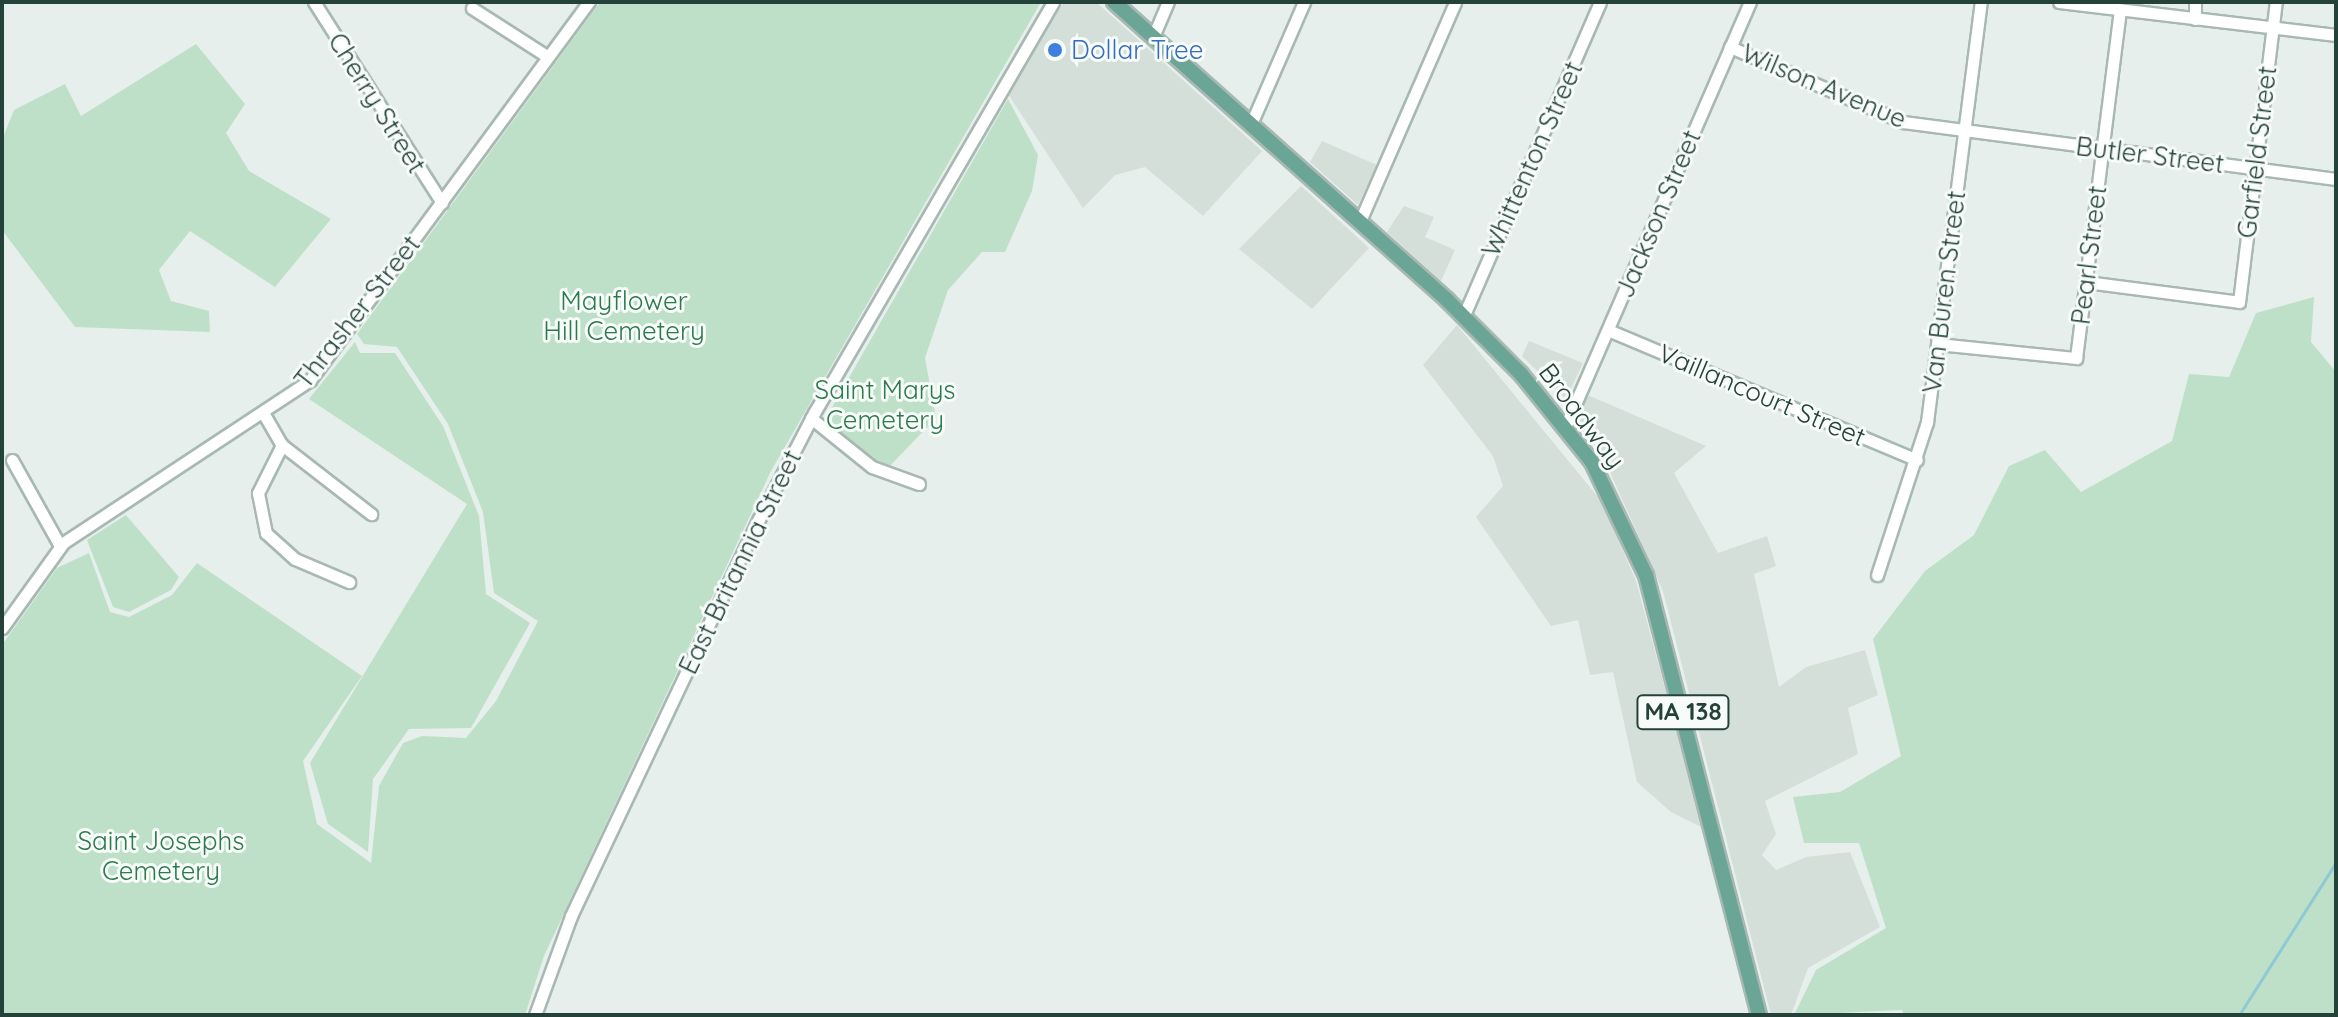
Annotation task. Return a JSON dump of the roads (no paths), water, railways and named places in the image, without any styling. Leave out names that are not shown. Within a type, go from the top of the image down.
[{"type":"main road","name":"Broadway","points":[[1114,2],[1464,315],[1566,425],[1606,485],[1646,575],[1759,1015]]},
{"type":"street","name":"Cherry Street","points":[[314,2],[442,203]]},
{"type":"street","name":"Thrasher Street","points":[[2,628],[60,546],[265,416],[318,371],[589,2]]},
{"type":"street","name":"East Britannia Street","points":[[535,1015],[571,916],[811,418],[1053,2]]},
{"type":"street","points":[[1153,37],[1168,2]]},
{"type":"street","points":[[1251,124],[1304,2]]},
{"type":"street","points":[[1360,221],[1455,2]]},
{"type":"street","name":"Whittenton Street","points":[[1464,315],[1600,2]]},
{"type":"street","name":"Jackson Street","points":[[1566,425],[1750,2]]},
{"type":"street","name":"Van Buren Street","points":[[1877,575],[1917,460],[1938,344],[1981,2]]},
{"type":"street","points":[[2059,2],[2336,35]]},
{"type":"street","points":[[2195,2],[2195,19]]},
{"type":"street","name":"Garfield Street","points":[[2086,282],[2239,302],[2276,2]]},
{"type":"street","points":[[472,8],[548,57]]},
{"type":"street","name":"Pearl Street","points":[[1938,344],[2076,358],[2120,10]]},
{"type":"street","name":"Wilson Avenue","points":[[1730,47],[1884,116],[1965,130]]},
{"type":"street","name":"Butler Street","points":[[1965,130],[2336,179]]},
{"type":"street","name":"Vaillancourt Street","points":[[1608,330],[1917,460]]},
{"type":"street","points":[[265,416],[282,445],[371,514]]},
{"type":"street","points":[[811,418],[872,467],[919,484]]},
{"type":"street","points":[[282,445],[258,493],[266,533],[295,559],[349,582]]},
{"type":"street","points":[[12,460],[60,546]]},
{"type":"waterway","points":[[2239,1015],[2336,862]]},
{"type":"place","name":"Dollar Tree","points":[[1055,50]]},
{"type":"park label","name":"Mayflower Hill Cemetery","points":[[624,316]]},
{"type":"park label","name":"Saint Marys Cemetery","points":[[885,405]]},
{"type":"park label","name":"Saint Josephs Cemetery","points":[[161,856]]}]
